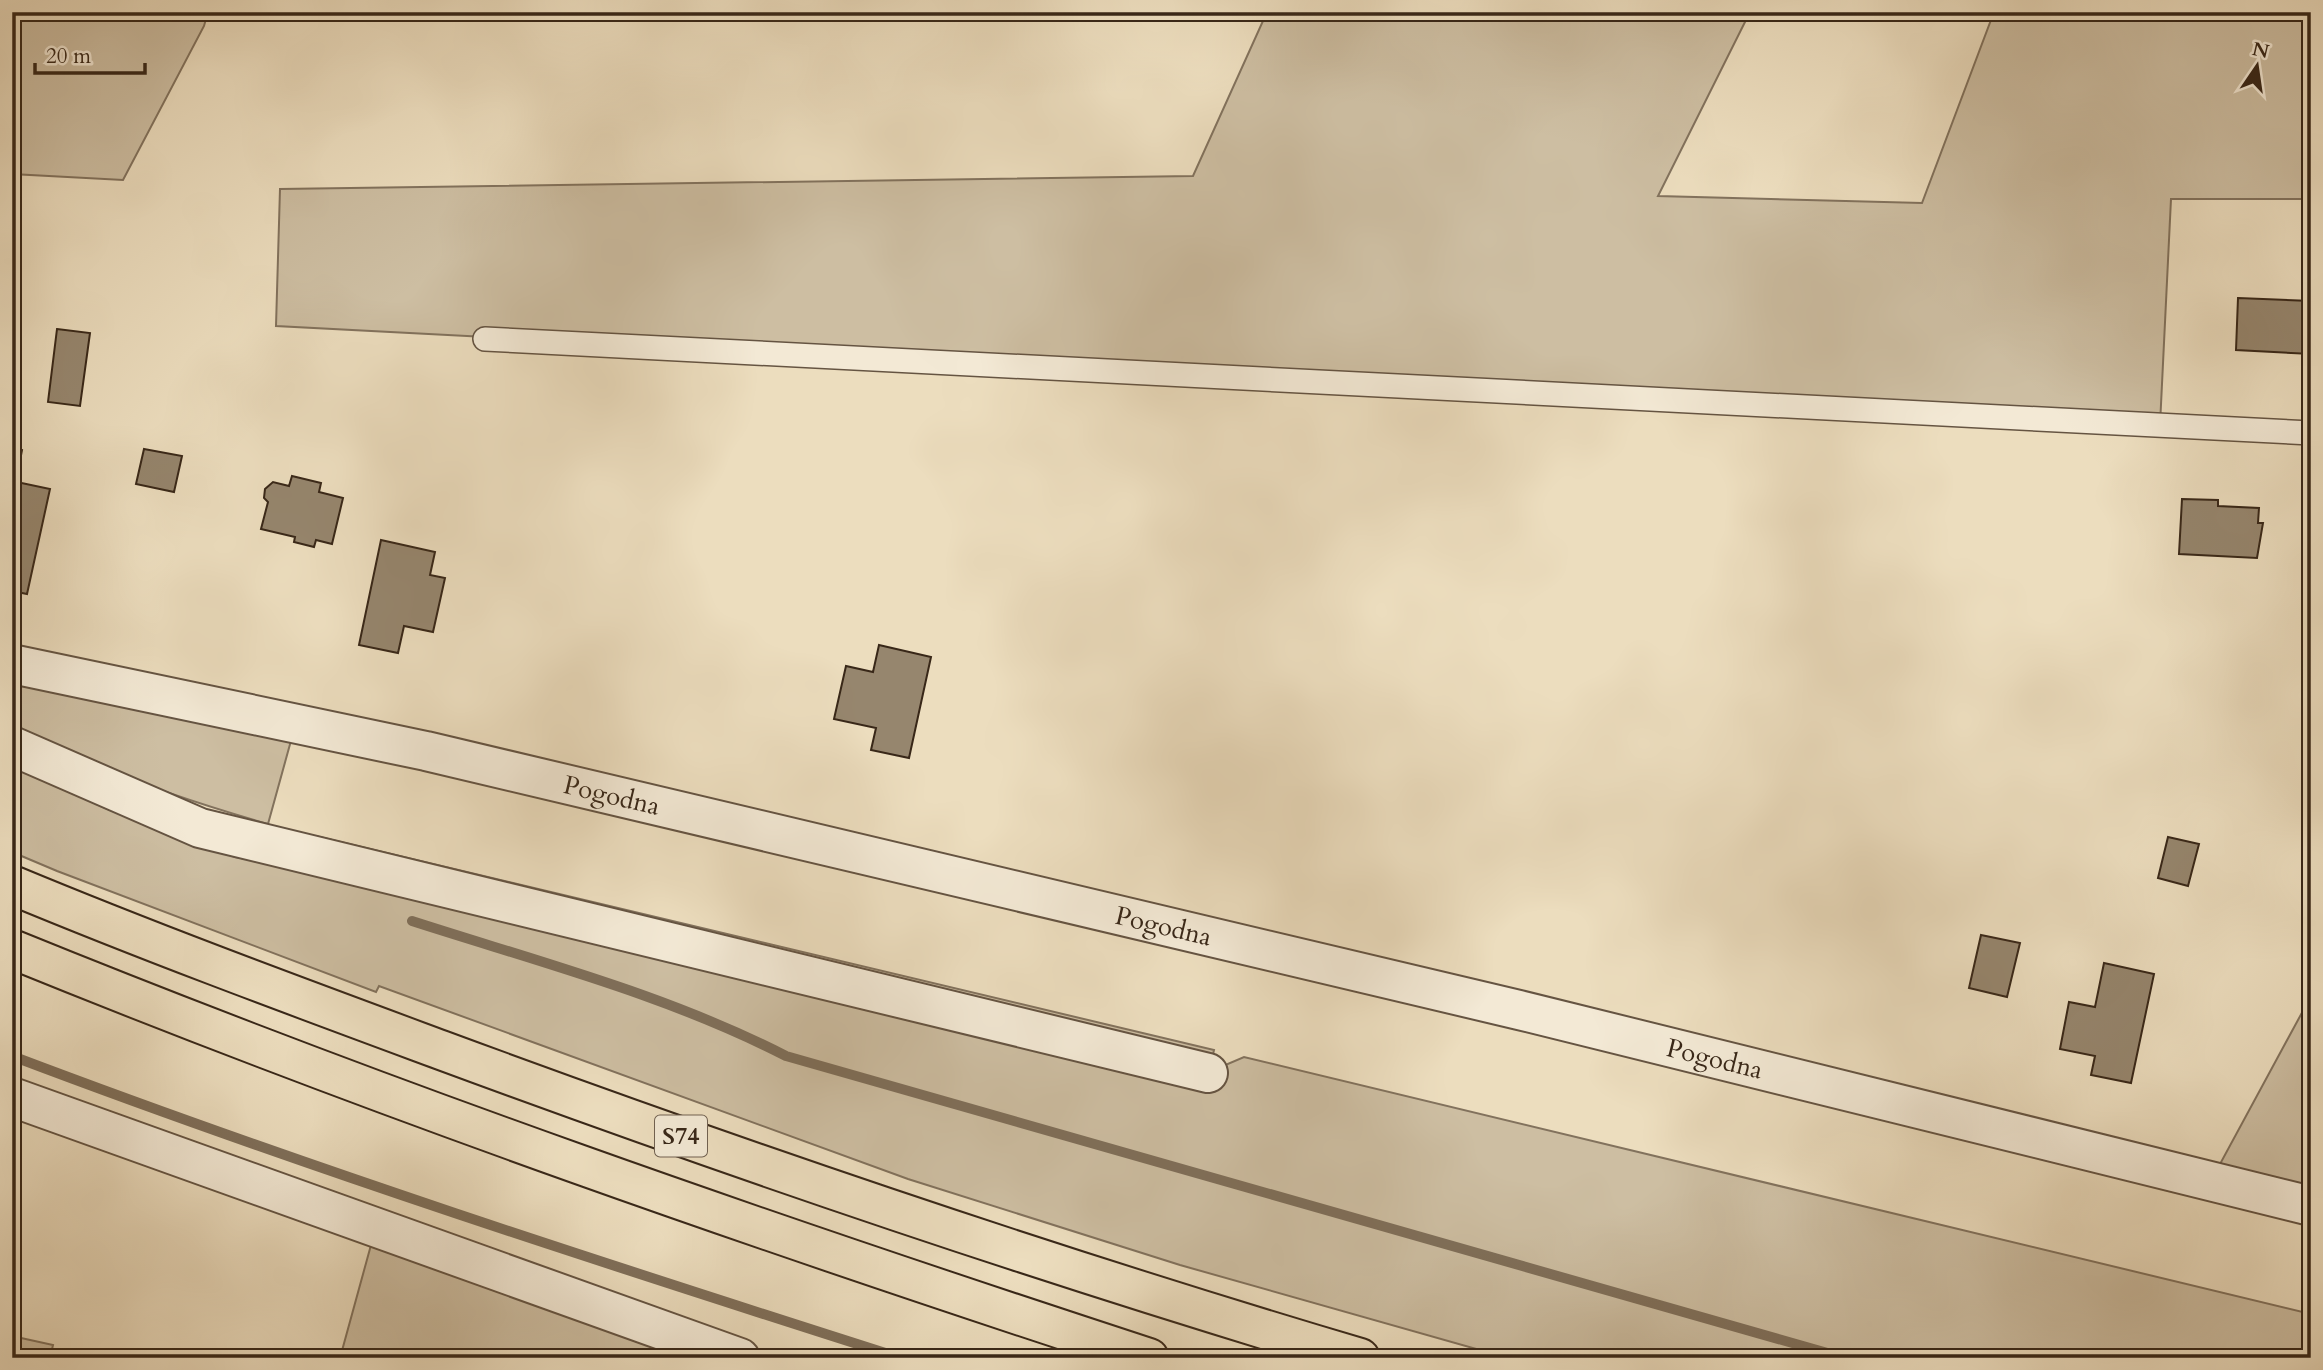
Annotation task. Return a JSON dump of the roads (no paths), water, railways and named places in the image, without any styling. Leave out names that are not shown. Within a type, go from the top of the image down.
[{"type":"highway","name":"S74","points":[[12,885],[289,994],[817,1185],[1068,1268],[1360,1358]]},
{"type":"highway","name":"S74","points":[[12,949],[156,1007],[631,1184],[1149,1358]]},
{"type":"street","name":"Pogodna","points":[[12,664],[426,751],[1519,1010],[2311,1206]]},
{"type":"street","points":[[12,746],[200,828],[1208,1073]]},
{"type":"street","points":[[12,1097],[740,1358]]},
{"type":"lane","points":[[485,339],[2311,433]]},
{"type":"waterway","points":[[412,921],[649,997],[741,1034],[786,1056],[1845,1358]]},
{"type":"waterway","points":[[12,1056],[343,1175],[901,1358]]}]
